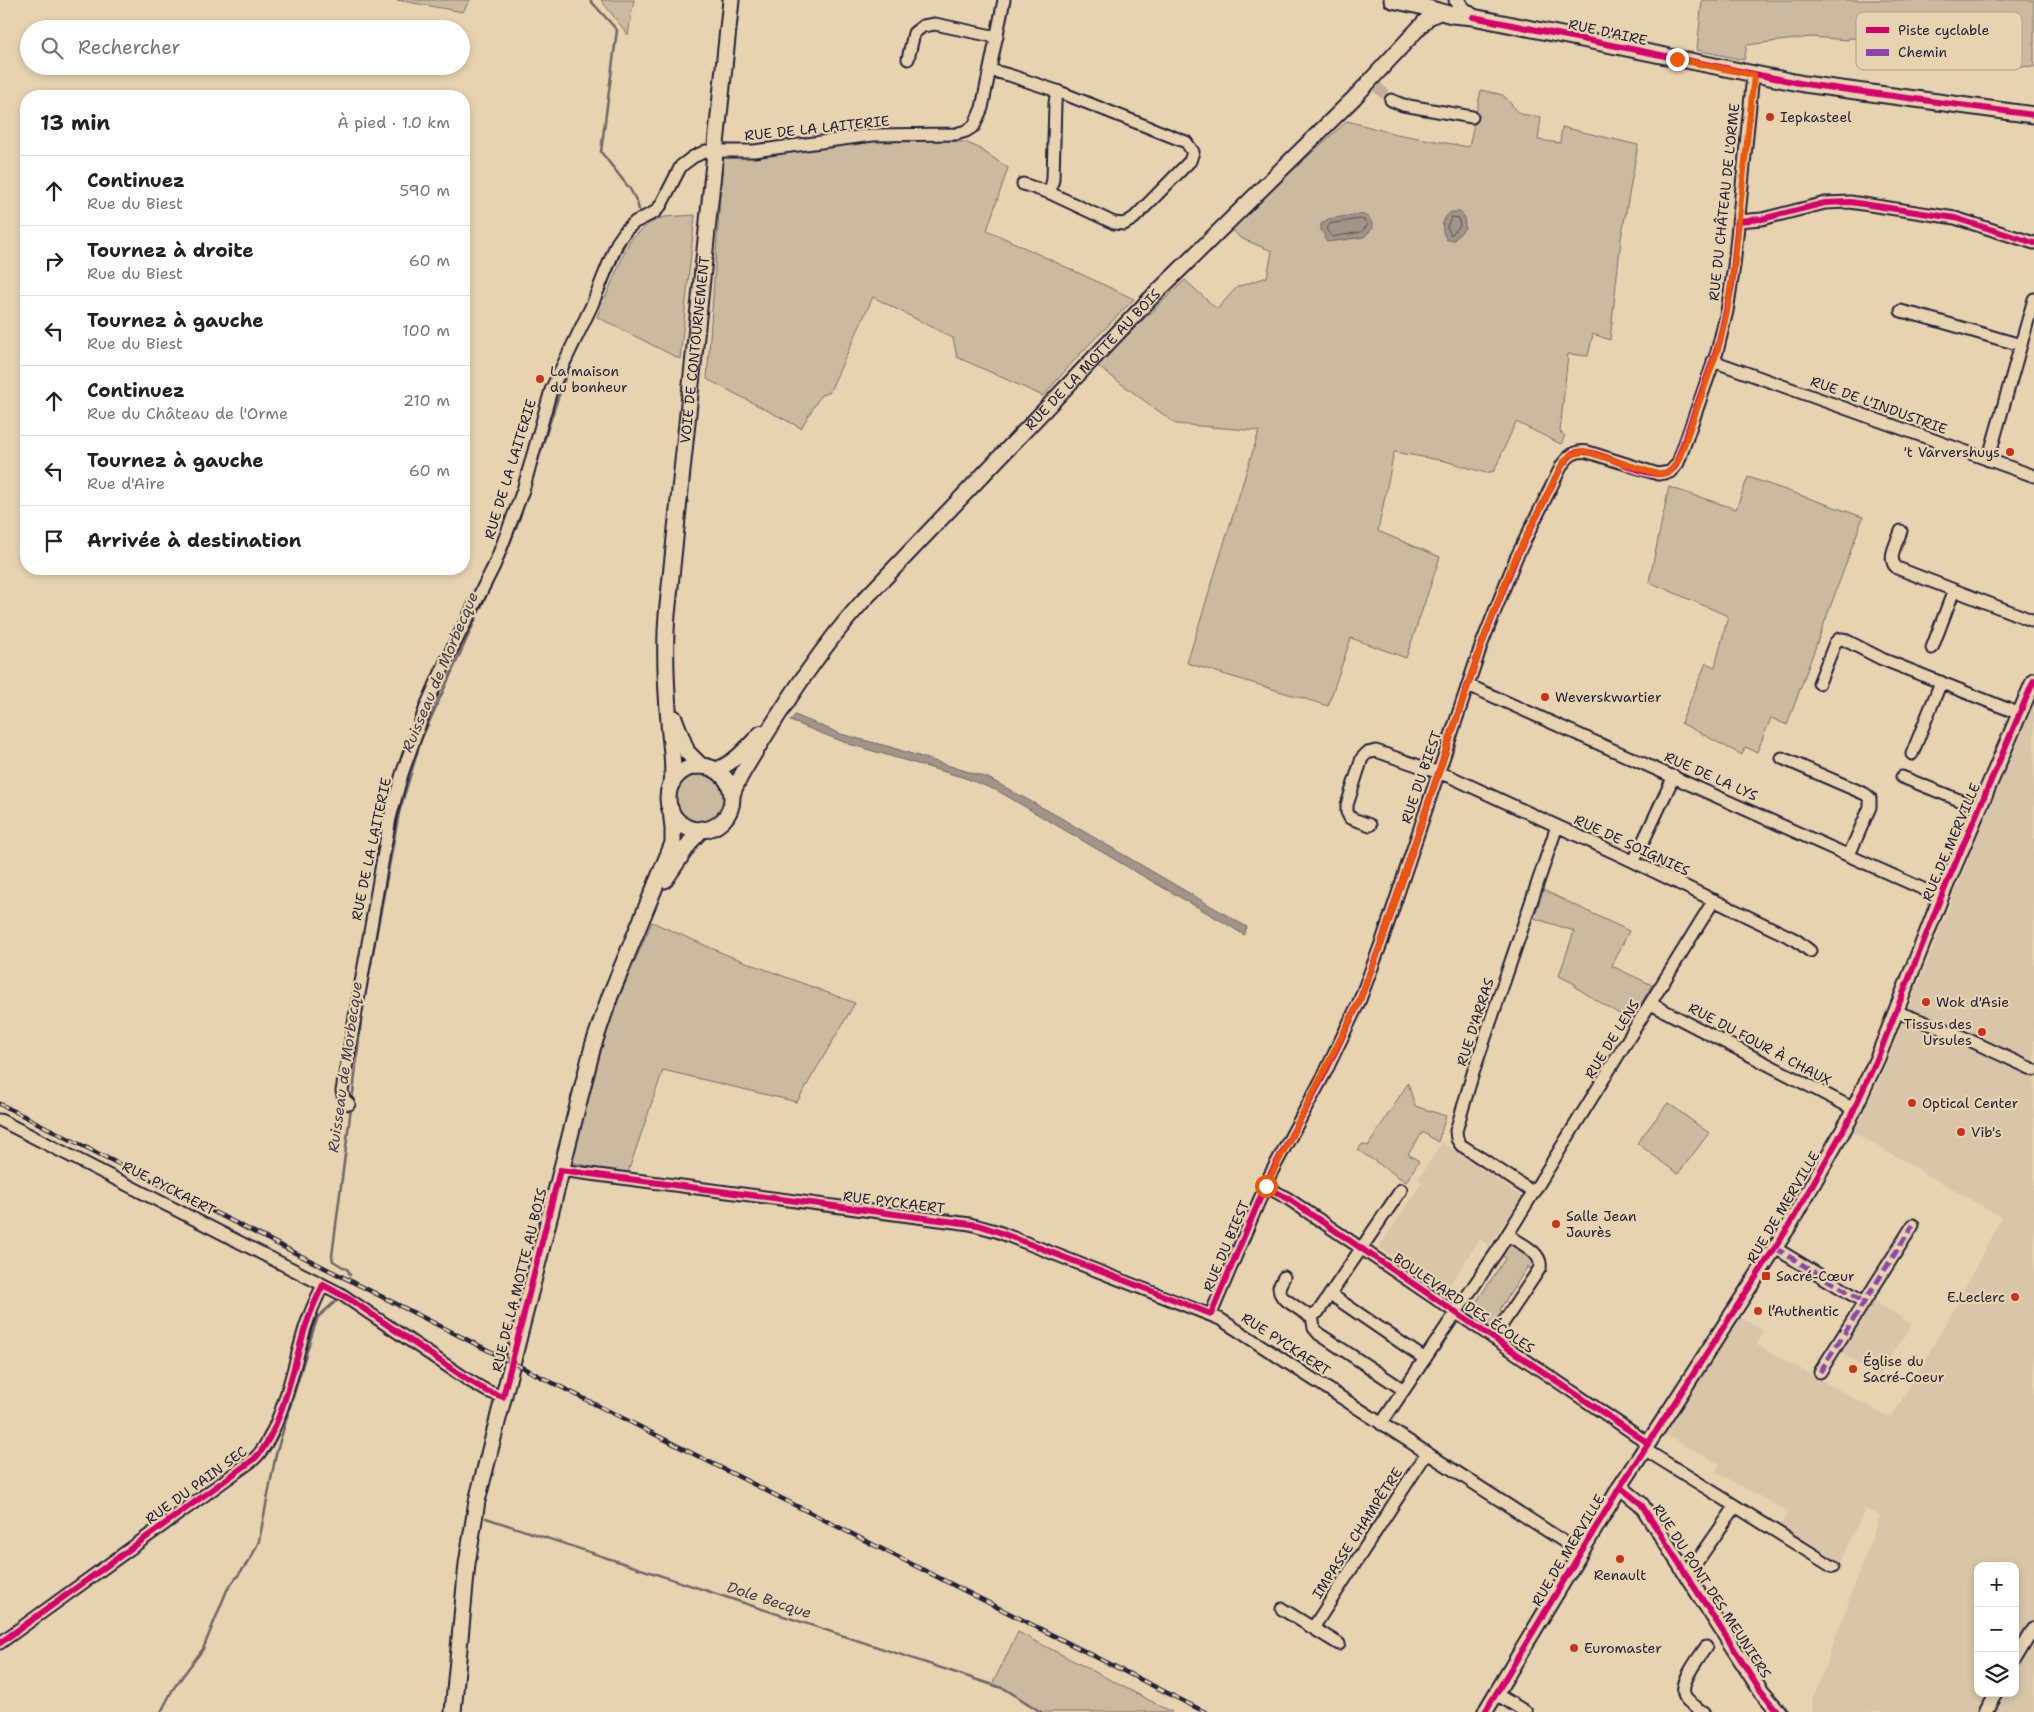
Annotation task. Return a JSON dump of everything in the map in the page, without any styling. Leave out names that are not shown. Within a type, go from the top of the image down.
[{"type":"main road","name":"RUE D'AIRE","points":[[1392,0],[1447,8],[1754,75],[1820,86],[2034,115]]},
{"type":"main road","name":"VOIE DE CONTOURNEMENT","points":[[667,692],[665,651],[668,600],[732,3]]},
{"type":"main road","points":[[667,692],[684,746],[690,757],[728,782],[732,796],[730,808],[725,818],[713,827],[702,829],[690,828],[675,817],[671,810],[668,798],[674,765],[667,692]]},
{"type":"main road","points":[[672,783],[676,777],[686,770],[708,768]]},
{"type":"main road","name":"RUE DE LA MOTTE AU BOIS","points":[[453,1712],[470,1540],[480,1487],[596,1033],[673,843],[674,828],[671,810]]},
{"type":"main road","name":"RUE DE LA MOTTE AU BOIS","points":[[649,905],[691,841],[702,829]]},
{"type":"street","name":"RUE DE LA LAITERIE","points":[[348,1104],[344,1099],[342,1091],[361,975],[390,818],[405,765],[443,668],[502,548],[522,490],[554,382],[626,230],[641,219],[652,214],[661,205],[681,166],[697,155],[715,150],[761,150],[872,135],[939,136],[961,133],[974,126],[979,117],[1004,0]]},
{"type":"street","name":"RUE DE LA MOTTE AU BOIS","points":[[732,796],[741,773],[776,718],[827,645],[883,579],[1156,293],[1373,84],[1447,8]]},
{"type":"street","points":[[908,59],[914,33],[926,25],[939,25],[996,37]]},
{"type":"street","points":[[990,70],[1009,74],[1057,91],[1186,142],[1192,148],[1193,155],[1190,161],[1134,218],[1124,224],[1114,223],[1023,184]]},
{"type":"street","name":"RUE DU CHÂTEAU DE L'ORME","points":[[1714,361],[1729,302],[1754,75]]},
{"type":"street","points":[[1050,194],[1057,91]]},
{"type":"street","points":[[1391,100],[1403,105],[1472,117]]},
{"type":"street","points":[[1738,220],[1758,219],[1824,203],[1850,202],[1955,218],[2034,243]]},
{"type":"street","points":[[1988,460],[2034,299]]},
{"type":"street","points":[[1901,311],[1950,323],[1970,332],[2021,345]]},
{"type":"street","name":"RUE DE L'INDUSTRIE","points":[[1714,361],[2034,476]]},
{"type":"street","name":"RUE DU BIEST","points":[[1211,1314],[1266,1186],[1359,1002],[1382,941],[1468,685],[1512,565],[1565,461],[1573,453],[1584,451],[1653,474],[1670,472],[1679,459],[1714,361]]},
{"type":"street","points":[[1901,532],[1892,556],[1892,562],[1895,566],[1901,570],[2034,621]]},
{"type":"street","points":[[1932,648],[1954,590]]},
{"type":"street","points":[[1819,683],[1835,643],[1841,638],[1882,659],[2020,714]]},
{"type":"street","name":"RUE DE MERVILLE","points":[[1485,1712],[1620,1487],[1775,1248],[1854,1109],[1897,1012],[1941,897],[2034,680]]},
{"type":"street","points":[[1912,754],[1941,682]]},
{"type":"street","name":"RUE DE LA LYS","points":[[1468,685],[1941,897]]},
{"type":"street","name":"RUE DE LA MOTTE AU BOIS","points":[[708,768],[725,766],[776,718]]},
{"type":"street","name":"RUE DE SOIGNIES","points":[[1370,825],[1350,818],[1346,808],[1362,758],[1367,753],[1379,752],[1439,772],[1634,861],[1796,940],[1810,951]]},
{"type":"street","points":[[1782,758],[1865,794],[1870,798],[1870,807],[1849,855]]},
{"type":"street","points":[[1634,861],[1674,776]]},
{"type":"street","points":[[1902,777],[1979,808]]},
{"type":"street","name":"RUE D'ARRAS","points":[[1534,1193],[1461,1145],[1457,1139],[1456,1131],[1473,1073],[1557,826]]},
{"type":"street","name":"RUE DE LENS","points":[[1381,1424],[1508,1235],[1714,900]]},
{"type":"street","name":"RUE DU FOUR À CHAUX","points":[[1651,1004],[1854,1109]]},
{"type":"street","points":[[1897,1012],[1954,1033],[2034,1070]]},
{"type":"street","name":"RUE PYCKAERT","points":[[0,1120],[351,1300],[474,1384],[503,1397]]},
{"type":"street","name":"RUE PYCKAERT","points":[[560,1170],[978,1225],[996,1231],[1211,1314],[1580,1552]]},
{"type":"street","name":"BOULEVARD DES ÉCOLES","points":[[1266,1186],[1287,1198],[1493,1338],[1735,1507],[1833,1567]]},
{"type":"street","points":[[1284,1277],[1279,1287],[1281,1295],[1308,1316],[1318,1312],[1401,1190]]},
{"type":"street","points":[[1820,1372],[1913,1224]]},
{"type":"street","points":[[1493,1338],[1541,1265],[1535,1253],[1508,1235]]},
{"type":"street","points":[[1775,1248],[1864,1302]]},
{"type":"street","name":"RUE DU PAIN SEC","points":[[0,1642],[253,1460],[261,1452],[274,1430],[308,1319],[323,1285]]},
{"type":"street","points":[[1330,1294],[1425,1359]]},
{"type":"street","points":[[1312,1316],[1313,1325],[1319,1334],[1404,1390]]},
{"type":"street","name":"IMPASSE CHAMPÊTRE","points":[[1313,1628],[1426,1454]]},
{"type":"street","name":"RUE DU PONT DES MEUNIERS","points":[[1620,1487],[1641,1504],[1761,1691],[1778,1712]]},
{"type":"street","points":[[1686,1572],[1696,1562],[1735,1507]]},
{"type":"street","points":[[1282,1609],[1339,1644]]},
{"type":"street","points":[[2019,1653],[2034,1628]]},
{"type":"street","points":[[1704,1712],[1688,1701],[1683,1690],[1686,1679],[1706,1647]]},
{"type":"street","points":[[1496,1694],[1526,1712]]},
{"type":"street","points":[[1985,1712],[1994,1697]]},
{"type":"shaded area","points":[[397,0],[470,0],[463,12]]},
{"type":"shaded area","points":[[601,0],[634,0],[628,35]]},
{"type":"shaded area","points":[[1702,0],[2034,0],[2034,67],[2022,66],[2022,12],[1856,12],[1856,38],[1849,38],[1848,40],[1811,37],[1747,45],[1744,60],[1697,50]]},
{"type":"shaded area","points":[[1481,90],[1503,95],[1520,114],[1541,117],[1538,140],[1560,143],[1562,127],[1638,145],[1621,239],[1610,340],[1593,334],[1588,356],[1568,354],[1560,432],[1565,436],[1561,444],[1516,422],[1494,471],[1486,473],[1445,461],[1394,452],[1378,531],[1440,557],[1406,658],[1351,638],[1328,706],[1187,663],[1259,431],[1176,424],[1096,365],[1185,280],[1217,309],[1237,287],[1267,277],[1272,251],[1240,238],[1230,227],[1347,121],[1396,134],[1469,147]]},
{"type":"shaded area","points":[[890,138],[965,142],[977,147],[1008,168],[987,230],[1134,299],[1080,354],[1043,396],[957,357],[953,338],[873,297],[829,393],[821,395],[801,428],[707,379],[723,157]]},
{"type":"shaded area","points":[[695,215],[680,359],[597,317],[630,240],[650,223],[664,217]]},
{"type":"shaded area","points":[[1748,477],[1863,517],[1787,725],[1771,718],[1757,752],[1745,747],[1742,755],[1681,723],[1706,663],[1715,667],[1728,616],[1649,582],[1669,487],[1736,509]]},
{"type":"shaded area","points":[[2034,705],[2034,1712],[1812,1712],[1813,1699],[1880,1516],[1865,1509],[1839,1566],[1777,1530],[1788,1512],[1716,1472],[1719,1464],[1664,1434],[1737,1315],[1764,1331],[1757,1345],[1891,1418],[1952,1313],[2001,1217],[1853,1132],[1884,1070],[1983,822]]},
{"type":"shaded area","points":[[695,772],[705,772],[719,779],[726,793],[726,803],[719,817],[705,824],[695,824],[685,820],[678,813],[674,803],[674,793],[678,783],[685,776]]},
{"type":"shaded area","points":[[1543,890],[1629,931],[1612,966],[1652,985],[1631,1021],[1575,987],[1575,984],[1559,976],[1574,931],[1534,918]]},
{"type":"shaded area","points":[[652,922],[727,955],[855,1003],[797,1102],[663,1070],[627,1175],[570,1162],[603,1044],[616,1005]]},
{"type":"shaded area","points":[[1408,1083],[1415,1106],[1446,1116],[1438,1142],[1423,1132],[1408,1154],[1419,1161],[1406,1182],[1358,1150],[1362,1144],[1368,1146]]},
{"type":"shaded area","points":[[1668,1103],[1709,1133],[1678,1174],[1637,1143]]},
{"type":"shaded area","points":[[1442,1142],[1522,1197],[1489,1246],[1480,1239],[1445,1292],[1379,1247],[1422,1182],[1418,1179]]},
{"type":"shaded area","points":[[1509,1243],[1514,1244],[1537,1260],[1532,1273],[1528,1266],[1500,1309],[1503,1315],[1493,1328],[1488,1328],[1465,1313],[1464,1308],[1469,1301],[1473,1307],[1505,1259],[1501,1253]]},
{"type":"shaded area","points":[[1873,1300],[1912,1324],[1878,1377],[1840,1352]]},
{"type":"shaded area","points":[[1018,1632],[1172,1712],[1041,1712],[1005,1689],[992,1685]]},
{"type":"water","points":[[1451,212],[1460,212],[1464,216],[1465,228],[1454,240],[1447,240],[1443,232],[1443,221]]},
{"type":"water","points":[[1360,214],[1369,218],[1372,222],[1373,228],[1364,237],[1327,242],[1321,230],[1321,224],[1328,219]]},
{"type":"water","points":[[795,715],[841,734],[890,747],[988,778],[1054,814],[1247,927],[1244,935],[998,791],[965,778],[849,744],[790,721]]},
{"type":"waterway","name":"Ruisseau de Morbecque","points":[[590,0],[617,30],[601,152],[630,189],[637,202],[640,214]]},
{"type":"waterway","name":"Ruisseau de Morbecque","points":[[599,303],[628,236],[640,225]]},
{"type":"waterway","name":"Ruisseau de Morbecque","points":[[588,325],[596,310]]},
{"type":"waterway","name":"Ruisseau de Morbecque","points":[[500,567],[521,514],[574,355]]},
{"type":"waterway","name":"Ruisseau de Morbecque","points":[[352,1102],[362,1012],[399,813],[421,740],[496,574]]},
{"type":"waterway","name":"Ruisseau de Morbecque","points":[[350,1275],[348,1270],[333,1261],[332,1256],[351,1108]]},
{"type":"waterway","name":"Ruisseau de Morbecque","points":[[161,1712],[173,1689],[203,1649],[227,1590],[251,1558],[259,1541],[276,1454],[313,1331],[318,1317],[338,1299]]},
{"type":"waterway","name":"Dole Becque","points":[[486,1518],[1005,1689],[1041,1712]]},
{"type":"tunnel","points":[[1377,87],[1391,100]]},
{"type":"railway","points":[[0,1104],[1205,1712]]},
{"type":"marked path","points":[[1820,1372],[1913,1225]]},
{"type":"marked path","points":[[1775,1248],[1864,1302]]},
{"type":"cycle path","points":[[1473,17],[1804,84],[2034,115]]},
{"type":"cycle path","points":[[0,1643],[253,1460],[263,1449],[271,1435],[285,1399],[305,1328],[323,1285],[351,1300],[468,1380],[487,1391],[503,1397],[560,1170],[978,1225],[1211,1314],[1270,1175],[1325,1073],[1359,1002],[1382,941],[1481,646],[1516,558],[1562,465],[1573,453],[1598,454],[1653,474],[1665,473],[1675,467],[1719,343],[1732,284],[1738,221],[1762,219],[1825,203],[1850,202],[1955,218],[2034,243]]},
{"type":"cycle path","points":[[1485,1712],[1620,1487],[1789,1226],[1849,1120],[1878,1057],[1941,897],[2034,680]]},
{"type":"cycle path","points":[[1265,1186],[1287,1198],[1648,1443]]},
{"type":"cycle path","points":[[1620,1487],[1641,1504],[1761,1691],[1779,1712]]},
{"type":"place","name":"Iepkasteel","points":[[1770,117]]},
{"type":"place","name":"La maison du bonheur","points":[[540,379]]},
{"type":"place","name":"'t Varvershuys","points":[[2010,452]]},
{"type":"place","name":"Weverskwartier","points":[[1545,697]]},
{"type":"place","name":"Wok d'Asie","points":[[1926,1002]]},
{"type":"place","name":"Tissus des Ursules","points":[[1982,1032]]},
{"type":"place","name":"Optical Center","points":[[1912,1103]]},
{"type":"place","name":"Vib's","points":[[1961,1132]]},
{"type":"place","name":"Salle Jean Jaurès","points":[[1556,1224]]},
{"type":"place","name":"Sacré-Cœur","points":[[1766,1276]]},
{"type":"place","name":"E.Leclerc","points":[[2015,1297]]},
{"type":"place","name":"l’Authentic","points":[[1758,1311]]},
{"type":"place","name":"Église du Sacré-Coeur","points":[[1853,1369]]},
{"type":"place","name":"Renault","points":[[1620,1559]]},
{"type":"place","name":"Euromaster","points":[[1574,1648]]},
{"type":"route","points":[[1266,1186],[1359,1002],[1382,941],[1481,646],[1512,565],[1562,465],[1570,455],[1584,451],[1649,472],[1662,474],[1670,472],[1679,459],[1717,352],[1727,311],[1734,266],[1754,75],[1677,59]]}]
